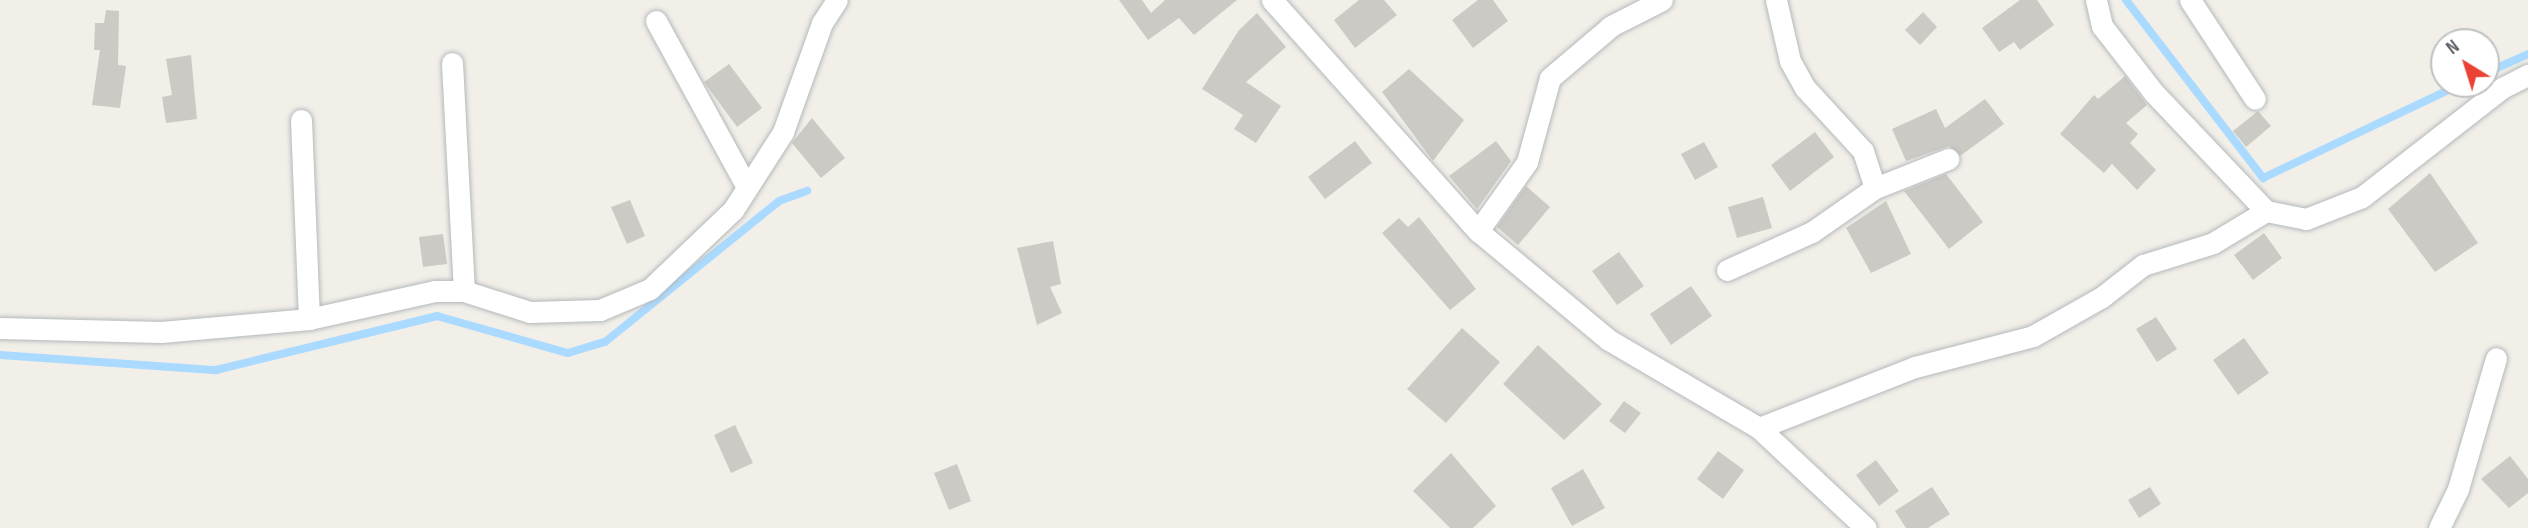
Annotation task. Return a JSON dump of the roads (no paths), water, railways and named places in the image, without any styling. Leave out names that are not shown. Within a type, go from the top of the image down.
[{"type":"street","points":[[0,328],[161,332],[309,319],[464,290],[530,312],[600,310],[650,289],[733,210],[783,132],[822,23],[837,0]]},
{"type":"street","points":[[1272,0],[1478,231],[1609,340],[1759,428],[1866,528]]},
{"type":"street","points":[[1478,231],[1527,162],[1550,78],[1611,26],[1662,0]]},
{"type":"street","points":[[1776,0],[1790,61],[1805,88],[1863,151],[1875,188]]},
{"type":"street","points":[[2096,0],[2102,26],[2154,93],[2266,211]]},
{"type":"street","points":[[2190,0],[2255,99]]},
{"type":"street","points":[[656,20],[747,187]]},
{"type":"street","points":[[453,63],[464,290]]},
{"type":"street","points":[[1759,428],[1915,367],[2033,336],[2102,297],[2143,265],[2213,243],[2266,211],[2322,218],[2362,197],[2502,88],[2528,75]]},
{"type":"street","points":[[301,120],[309,319]]},
{"type":"street","points":[[1727,270],[1812,232],[1875,188],[1948,159]]},
{"type":"street","points":[[2439,528],[2458,489],[2496,358]]},
{"type":"waterway","points":[[2126,0],[2263,178],[2432,98]]},
{"type":"waterway","points":[[2500,67],[2528,54]]},
{"type":"waterway","points":[[0,355],[216,370],[437,316],[568,353],[605,342],[779,201],[807,191]]}]
